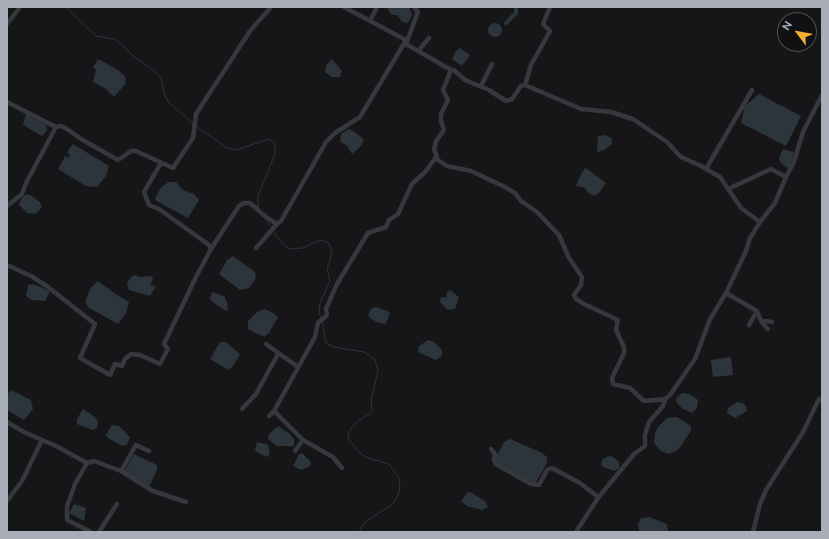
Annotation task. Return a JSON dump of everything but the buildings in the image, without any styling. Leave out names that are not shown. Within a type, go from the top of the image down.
[{"type":"street","points":[[7,24],[20,7]]},
{"type":"street","points":[[7,102],[56,127],[61,126],[67,129],[81,139],[118,160],[130,151],[173,168],[193,138],[196,114],[250,31],[271,7]]},
{"type":"street","points":[[344,7],[404,40],[406,43],[451,70],[454,70],[465,80],[481,86],[506,101],[512,99],[521,86],[525,85],[531,64],[550,31],[543,24],[550,7]]},
{"type":"street","points":[[370,21],[377,7]]},
{"type":"street","points":[[256,248],[286,214],[326,142],[336,133],[360,117],[406,43],[418,12],[414,7]]},
{"type":"street","points":[[419,50],[429,38]]},
{"type":"street","points":[[481,86],[492,64]]},
{"type":"street","points":[[269,416],[274,411],[315,337],[318,323],[327,315],[326,309],[337,284],[368,232],[386,227],[389,220],[398,214],[412,184],[425,172],[437,156],[434,150],[436,141],[444,130],[441,121],[441,114],[448,100],[443,90],[451,70]]},
{"type":"street","points":[[525,85],[561,102],[581,109],[611,112],[633,119],[667,142],[681,157],[706,168],[720,177],[741,208],[760,222]]},
{"type":"street","points":[[706,168],[752,90]]},
{"type":"street","points":[[435,158],[447,166],[471,170],[515,193],[521,201],[537,212],[559,235],[569,258],[582,277],[581,285],[574,294],[576,299],[618,320],[616,330],[624,347],[624,353],[612,378],[613,384],[630,388],[644,401],[665,399],[670,395],[695,359],[710,319],[726,293],[746,251],[750,238],[760,222],[776,203],[786,177],[794,162],[803,132],[822,95]]},
{"type":"street","points":[[7,206],[22,194],[26,183],[56,127]]},
{"type":"street","points":[[161,164],[144,192],[149,205],[159,209],[209,245],[212,249]]},
{"type":"street","points":[[728,189],[771,169],[786,177]]},
{"type":"street","points":[[7,265],[31,276],[48,287],[95,324],[80,358],[110,375],[116,364],[122,366],[125,359],[131,354],[140,355],[160,364],[168,349],[164,344],[179,311],[212,249],[239,206],[244,203],[250,203],[266,217],[277,224]]},
{"type":"street","points":[[726,293],[757,311],[762,323],[768,329]]},
{"type":"street","points":[[749,326],[757,311]]},
{"type":"street","points":[[762,323],[765,321],[772,322]]},
{"type":"street","points":[[266,344],[298,367]]},
{"type":"street","points":[[242,409],[256,394],[278,354]]},
{"type":"street","points":[[576,532],[598,497],[634,454],[645,446],[645,435],[650,422],[663,406],[665,399]]},
{"type":"street","points":[[754,532],[760,504],[766,490],[803,432],[819,399],[822,399]]},
{"type":"street","points":[[274,411],[303,440],[333,457],[342,468]]},
{"type":"street","points":[[7,422],[87,463],[94,461],[121,471],[143,486],[186,502]]},
{"type":"street","points":[[7,501],[22,481],[42,440]]},
{"type":"street","points":[[295,452],[303,440]]},
{"type":"street","points":[[121,471],[136,445],[149,451]]},
{"type":"street","points":[[491,449],[495,454],[494,460],[496,464],[531,484],[539,485],[547,470],[552,468],[580,483],[598,497]]},
{"type":"street","points":[[87,463],[75,484],[67,506],[67,520],[91,532]]},
{"type":"street","points":[[99,532],[117,504]]},
{"type":"shaded area","points":[[409,7],[412,15],[408,23],[402,22],[397,15],[392,15],[387,8]]},
{"type":"shaded area","points":[[492,23],[498,23],[502,27],[502,33],[498,37],[492,37],[488,33],[488,27]]},
{"type":"shaded area","points":[[460,48],[470,55],[462,66],[452,59],[456,51]]},
{"type":"shaded area","points":[[98,59],[118,70],[125,76],[126,83],[114,97],[106,89],[93,82],[96,70],[93,67]]},
{"type":"shaded area","points":[[332,59],[342,71],[340,77],[332,77],[325,72],[326,65]]},
{"type":"shaded area","points":[[759,94],[801,116],[786,146],[741,123],[745,106]]},
{"type":"shaded area","points":[[26,114],[46,125],[47,130],[42,136],[23,125]]},
{"type":"shaded area","points":[[349,129],[364,140],[361,146],[352,154],[347,146],[340,141],[341,134]]},
{"type":"shaded area","points":[[604,135],[612,138],[612,144],[604,150],[597,152],[598,136]]},
{"type":"shaded area","points":[[73,144],[109,166],[106,176],[97,187],[86,186],[58,169],[65,156],[68,158],[70,155],[67,152]]},
{"type":"shaded area","points":[[783,149],[794,152],[791,165],[788,168],[781,163],[779,158]]},
{"type":"shaded area","points":[[586,168],[606,183],[599,193],[594,196],[588,193],[585,188],[576,186],[582,172]]},
{"type":"shaded area","points":[[169,182],[176,182],[183,190],[194,194],[199,200],[188,218],[155,200],[162,186]]},
{"type":"shaded area","points":[[26,194],[40,202],[42,207],[35,214],[27,213],[19,205],[21,199]]},
{"type":"shaded area","points":[[233,256],[255,272],[256,278],[249,288],[240,290],[219,274],[227,260]]},
{"type":"shaded area","points":[[134,275],[140,277],[151,276],[153,279],[150,285],[156,286],[150,296],[129,290],[127,284],[130,278]]},
{"type":"shaded area","points":[[98,281],[129,302],[126,313],[118,324],[89,308],[85,302],[90,289]]},
{"type":"shaded area","points":[[33,284],[50,291],[45,301],[32,300],[26,296],[28,285]]},
{"type":"shaded area","points":[[450,290],[459,297],[455,309],[448,310],[440,302],[441,297],[447,298],[446,294]]},
{"type":"shaded area","points":[[212,292],[224,296],[227,302],[228,310],[226,311],[210,299]]},
{"type":"shaded area","points":[[376,307],[390,312],[386,324],[379,323],[371,319],[368,315],[372,308]]},
{"type":"shaded area","points":[[265,309],[278,317],[269,333],[264,337],[248,329],[248,321],[257,312]]},
{"type":"shaded area","points":[[428,340],[434,342],[442,350],[442,356],[436,360],[418,352],[419,346]]},
{"type":"shaded area","points":[[220,342],[226,342],[240,354],[229,370],[210,359]]},
{"type":"shaded area","points":[[731,357],[733,375],[713,377],[711,360]]},
{"type":"shaded area","points":[[11,390],[31,400],[33,409],[24,420],[7,410],[7,395]]},
{"type":"shaded area","points":[[682,393],[690,394],[698,400],[697,408],[692,413],[683,409],[677,403],[676,399]]},
{"type":"shaded area","points":[[737,402],[743,403],[746,406],[747,411],[735,418],[727,413],[728,408]]},
{"type":"shaded area","points":[[83,409],[95,417],[98,421],[97,428],[93,430],[77,424],[77,419]]},
{"type":"shaded area","points":[[677,417],[691,426],[691,431],[678,450],[669,454],[661,451],[654,443],[655,433],[658,427],[667,418]]},
{"type":"shaded area","points":[[112,425],[119,426],[130,437],[127,445],[122,446],[108,438],[106,435]]},
{"type":"shaded area","points":[[278,426],[290,434],[294,439],[294,446],[277,446],[268,439],[269,434]]},
{"type":"shaded area","points":[[510,439],[542,453],[547,457],[547,463],[535,484],[496,462],[497,455],[504,442]]},
{"type":"shaded area","points":[[257,442],[268,445],[270,454],[267,457],[255,451]]},
{"type":"shaded area","points":[[302,453],[311,462],[310,466],[301,470],[293,466],[299,454]]},
{"type":"shaded area","points":[[134,454],[157,465],[157,470],[150,485],[148,486],[124,472]]},
{"type":"shaded area","points":[[609,456],[613,457],[619,462],[619,468],[614,471],[603,467],[601,464],[603,459]]},
{"type":"shaded area","points":[[468,492],[485,501],[488,507],[482,510],[467,506],[461,501]]},
{"type":"shaded area","points":[[74,504],[86,508],[84,521],[69,513]]},
{"type":"shaded area","points":[[649,517],[667,524],[668,532],[639,532],[638,524],[641,518]]},
{"type":"waterway","points":[[66,7],[96,36],[114,39],[124,46],[132,55],[153,70],[161,78],[165,96],[169,103],[194,124]]},
{"type":"waterway","points":[[506,23],[516,13],[516,7]]},
{"type":"waterway","points":[[196,126],[227,148],[237,150],[268,139],[275,143],[275,154],[258,196],[258,208]]},
{"type":"waterway","points":[[265,219],[271,227]]},
{"type":"waterway","points":[[274,232],[280,241],[289,249],[303,248],[320,240],[329,243],[332,253],[327,269],[330,281],[320,303],[319,313],[321,318]]},
{"type":"waterway","points":[[322,321],[326,343],[333,347],[364,352],[375,360],[378,370],[371,400],[372,410],[351,428],[348,436],[349,440],[361,454],[368,458],[389,464],[400,479],[399,493],[393,504],[365,522],[360,529],[360,532]]}]
